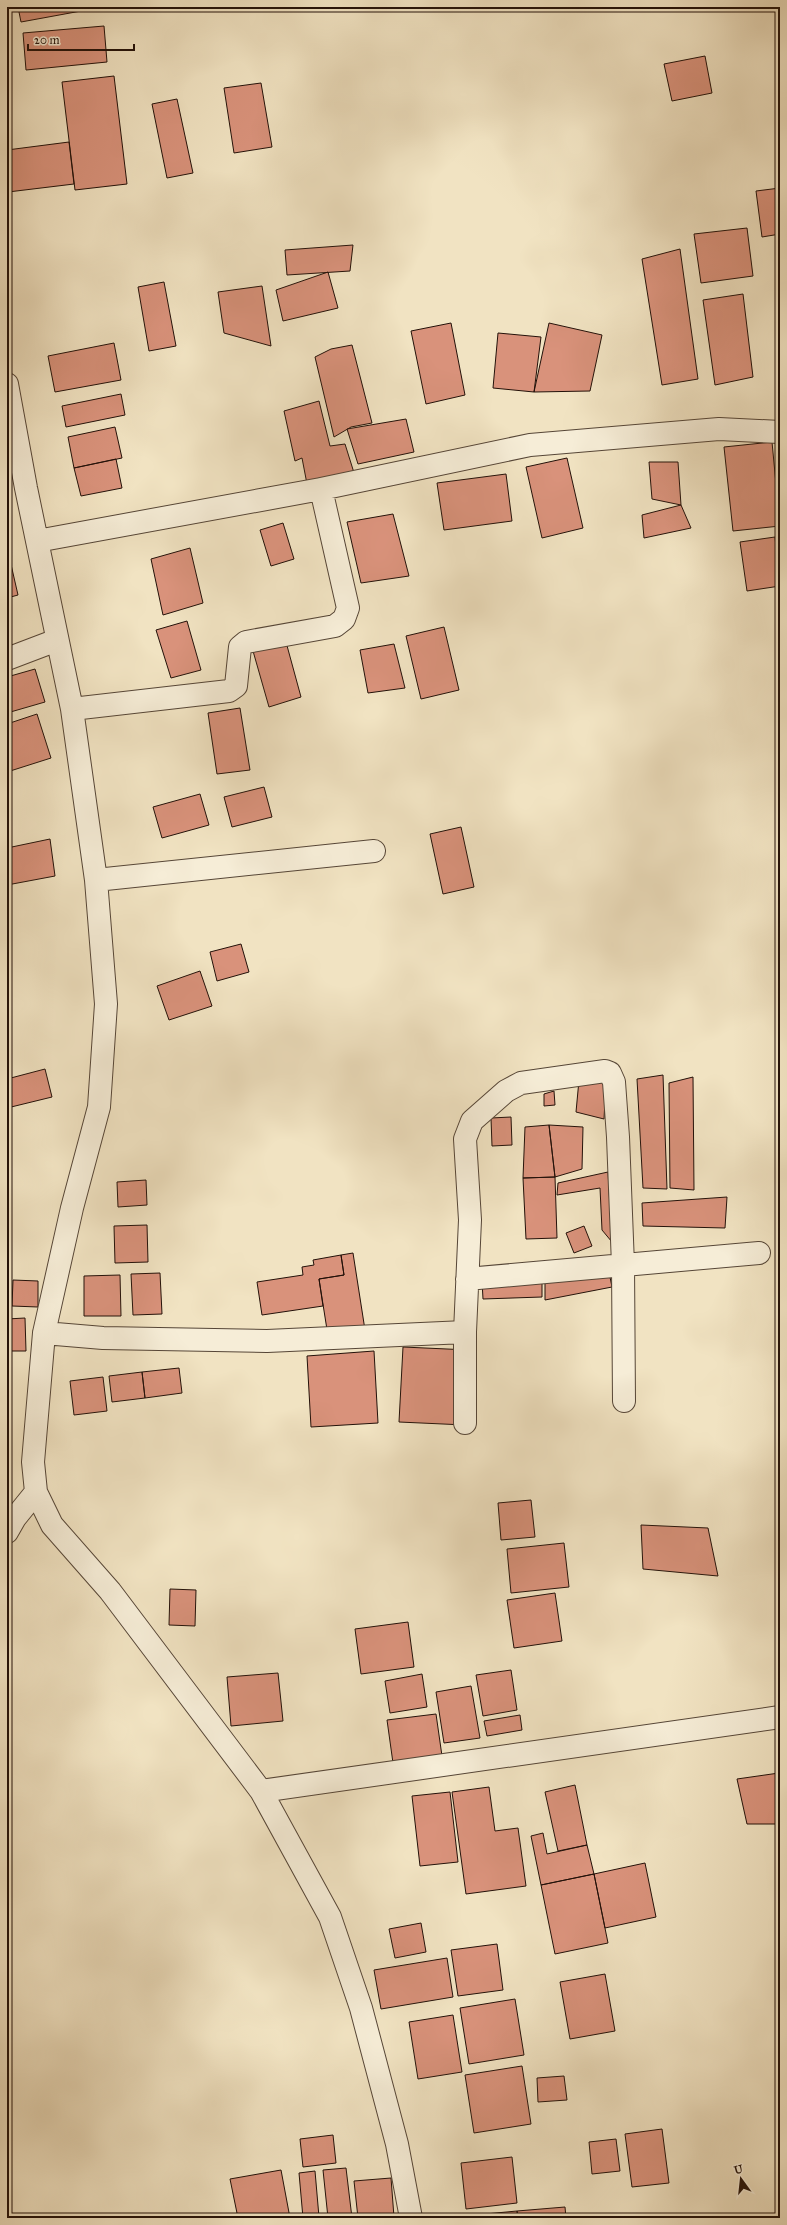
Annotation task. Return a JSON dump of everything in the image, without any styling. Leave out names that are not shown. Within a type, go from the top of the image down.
[{"type":"street","points":[[7,384],[37,541],[72,709],[96,880],[106,1004],[99,1107],[72,1208],[44,1333],[33,1462],[36,1492],[52,1525],[110,1592],[262,1791],[330,1917],[361,2008],[397,2144],[411,2218]]},
{"type":"street","points":[[37,541],[321,489],[530,445],[719,429],[780,432]]},
{"type":"street","points":[[72,709],[229,691],[236,686],[240,647],[246,642],[335,626],[344,619],[348,608],[321,489]]},
{"type":"street","points":[[7,659],[57,640]]},
{"type":"street","points":[[96,880],[374,851]]},
{"type":"street","points":[[465,1423],[466,1279],[470,1220],[465,1139],[472,1121],[506,1091],[521,1083],[599,1071],[610,1073],[614,1082],[623,1265],[624,1401]]},
{"type":"street","points":[[466,1279],[759,1253]]},
{"type":"street","points":[[44,1333],[103,1338],[267,1341],[465,1332]]},
{"type":"street","points":[[7,1532],[15,1518],[36,1492]]},
{"type":"street","points":[[262,1791],[780,1717]]},
{"type":"building","points":[[18,7],[81,7],[81,11],[21,22]]},
{"type":"building","points":[[104,26],[107,62],[26,70],[23,33]]},
{"type":"building","points":[[705,56],[712,93],[672,101],[664,64]]},
{"type":"building","points":[[114,76],[127,184],[75,190],[62,82]]},
{"type":"building","points":[[261,83],[272,147],[234,153],[224,88]]},
{"type":"building","points":[[177,99],[193,173],[167,178],[152,104]]},
{"type":"building","points":[[69,142],[74,184],[8,192],[7,150]]},
{"type":"building","points":[[780,188],[780,234],[762,237],[756,191]]},
{"type":"building","points":[[747,228],[753,276],[701,283],[694,234]]},
{"type":"building","points":[[353,245],[350,271],[287,275],[285,250]]},
{"type":"building","points":[[680,249],[698,379],[662,385],[642,259]]},
{"type":"building","points":[[328,272],[338,308],[283,321],[276,290]]},
{"type":"building","points":[[164,282],[176,346],[149,351],[138,287]]},
{"type":"building","points":[[262,286],[271,346],[224,333],[218,292]]},
{"type":"building","points":[[743,294],[753,377],[715,385],[703,300]]},
{"type":"building","points":[[451,323],[465,395],[426,404],[411,331]]},
{"type":"building","points":[[549,323],[602,335],[590,391],[534,392]]},
{"type":"building","points":[[498,333],[541,337],[534,392],[493,388]]},
{"type":"building","points":[[114,343],[121,380],[55,392],[48,356]]},
{"type":"building","points":[[352,345],[372,423],[351,427],[334,437],[315,357],[331,349]]},
{"type":"building","points":[[121,394],[125,415],[66,427],[62,406]]},
{"type":"building","points":[[319,401],[330,446],[345,444],[355,476],[307,484],[302,458],[295,461],[284,411]]},
{"type":"building","points":[[406,419],[414,452],[358,464],[347,429]]},
{"type":"building","points":[[115,427],[122,458],[74,468],[68,437]]},
{"type":"building","points":[[772,442],[780,526],[733,531],[724,447]]},
{"type":"building","points":[[567,458],[583,528],[542,538],[526,467]]},
{"type":"building","points":[[116,459],[122,488],[81,496],[74,468]]},
{"type":"building","points":[[649,462],[678,462],[681,505],[652,499]]},
{"type":"building","points":[[506,474],[512,521],[444,530],[437,483]]},
{"type":"building","points":[[681,505],[691,528],[644,538],[642,515]]},
{"type":"building","points":[[393,514],[409,576],[361,583],[347,522]]},
{"type":"building","points":[[283,523],[294,559],[271,566],[260,530]]},
{"type":"building","points":[[775,537],[780,586],[747,591],[740,542]]},
{"type":"building","points":[[7,547],[18,595],[7,598]]},
{"type":"building","points":[[190,548],[203,603],[163,615],[151,559]]},
{"type":"building","points":[[187,621],[201,670],[171,678],[156,630]]},
{"type":"building","points":[[444,627],[459,690],[421,699],[406,636]]},
{"type":"building","points":[[286,642],[301,697],[269,707],[253,651]]},
{"type":"building","points":[[394,644],[405,688],[368,693],[360,650]]},
{"type":"building","points":[[35,669],[45,702],[7,713],[7,677]]},
{"type":"building","points":[[240,708],[250,770],[217,774],[208,713]]},
{"type":"building","points":[[37,714],[51,758],[7,772],[7,724]]},
{"type":"building","points":[[264,787],[272,817],[232,827],[224,797]]},
{"type":"building","points":[[200,794],[209,825],[162,838],[153,807]]},
{"type":"building","points":[[461,827],[474,887],[443,894],[430,834]]},
{"type":"building","points":[[50,839],[55,876],[7,885],[7,848]]},
{"type":"building","points":[[241,944],[249,972],[217,981],[210,952]]},
{"type":"building","points":[[200,971],[212,1006],[169,1020],[157,986]]},
{"type":"building","points":[[45,1069],[52,1097],[7,1108],[7,1079]]},
{"type":"building","points":[[663,1075],[667,1189],[643,1188],[637,1079]]},
{"type":"building","points":[[693,1077],[694,1190],[670,1188],[669,1083]]},
{"type":"building","points":[[579,1080],[606,1082],[604,1119],[576,1112]]},
{"type":"building","points":[[554,1091],[555,1105],[544,1106],[544,1094]]},
{"type":"building","points":[[511,1117],[512,1145],[492,1146],[491,1118]]},
{"type":"building","points":[[549,1125],[555,1177],[523,1178],[525,1127]]},
{"type":"building","points":[[549,1125],[583,1127],[582,1169],[555,1177]]},
{"type":"building","points":[[608,1172],[612,1242],[602,1230],[600,1188],[557,1195],[558,1183]]},
{"type":"building","points":[[555,1177],[557,1238],[526,1239],[523,1178]]},
{"type":"building","points":[[146,1180],[147,1205],[118,1207],[117,1182]]},
{"type":"building","points":[[727,1197],[725,1228],[643,1226],[642,1203]]},
{"type":"building","points":[[147,1225],[148,1262],[115,1263],[114,1226]]},
{"type":"building","points":[[584,1226],[592,1246],[574,1253],[566,1233]]},
{"type":"building","points":[[353,1253],[365,1330],[328,1336],[319,1279],[344,1275],[341,1255]]},
{"type":"building","points":[[341,1255],[344,1275],[319,1279],[323,1306],[262,1315],[257,1282],[303,1275],[302,1267],[314,1265],[313,1260]]},
{"type":"building","points":[[160,1273],[162,1314],[133,1315],[131,1274]]},
{"type":"building","points":[[120,1275],[121,1316],[84,1316],[84,1276]]},
{"type":"building","points":[[610,1277],[612,1287],[545,1300],[545,1280]]},
{"type":"building","points":[[542,1279],[542,1297],[483,1299],[482,1281]]},
{"type":"building","points":[[13,1280],[38,1281],[38,1307],[12,1306]]},
{"type":"building","points":[[25,1318],[26,1351],[7,1351],[7,1319]]},
{"type":"building","points":[[403,1347],[469,1350],[465,1425],[399,1422]]},
{"type":"building","points":[[374,1351],[378,1423],[311,1427],[307,1356]]},
{"type":"building","points":[[179,1368],[182,1393],[145,1398],[142,1372]]},
{"type":"building","points":[[142,1372],[145,1398],[112,1402],[109,1376]]},
{"type":"building","points":[[103,1377],[107,1411],[74,1415],[70,1381]]},
{"type":"building","points":[[531,1500],[535,1537],[501,1540],[498,1503]]},
{"type":"building","points":[[641,1525],[708,1528],[718,1576],[643,1569]]},
{"type":"building","points":[[564,1543],[569,1587],[511,1593],[507,1549]]},
{"type":"building","points":[[170,1589],[196,1590],[195,1626],[169,1625]]},
{"type":"building","points":[[555,1593],[562,1641],[514,1648],[507,1600]]},
{"type":"building","points":[[408,1622],[414,1667],[361,1674],[355,1629]]},
{"type":"building","points":[[511,1670],[517,1710],[483,1716],[476,1675]]},
{"type":"building","points":[[278,1673],[283,1721],[231,1726],[227,1677]]},
{"type":"building","points":[[422,1674],[427,1707],[390,1713],[385,1681]]},
{"type":"building","points":[[471,1686],[480,1738],[444,1743],[436,1692]]},
{"type":"building","points":[[436,1714],[442,1756],[393,1763],[387,1720]]},
{"type":"building","points":[[520,1715],[522,1730],[487,1736],[484,1721]]},
{"type":"building","points":[[779,1773],[780,1824],[747,1824],[737,1779]]},
{"type":"building","points":[[575,1785],[587,1845],[558,1851],[545,1792]]},
{"type":"building","points":[[489,1787],[495,1831],[518,1828],[526,1886],[466,1894],[452,1792]]},
{"type":"building","points":[[450,1792],[458,1862],[420,1866],[412,1796]]},
{"type":"building","points":[[543,1833],[547,1854],[587,1845],[594,1874],[541,1885],[531,1836]]},
{"type":"building","points":[[645,1863],[656,1917],[605,1928],[594,1874]]},
{"type":"building","points":[[594,1874],[608,1943],[555,1954],[541,1885]]},
{"type":"building","points":[[421,1923],[426,1952],[395,1958],[389,1929]]},
{"type":"building","points":[[497,1944],[503,1990],[458,1996],[451,1950]]},
{"type":"building","points":[[447,1958],[453,1997],[381,2009],[374,1970]]},
{"type":"building","points":[[605,1974],[615,2031],[570,2039],[560,1982]]},
{"type":"building","points":[[515,1999],[524,2055],[469,2064],[460,2008]]},
{"type":"building","points":[[453,2015],[462,2072],[418,2079],[409,2022]]},
{"type":"building","points":[[522,2066],[531,2124],[474,2133],[465,2075]]},
{"type":"building","points":[[564,2076],[567,2100],[538,2102],[537,2078]]},
{"type":"building","points":[[662,2129],[669,2183],[632,2187],[625,2134]]},
{"type":"building","points":[[333,2135],[336,2163],[303,2167],[300,2139]]},
{"type":"building","points":[[616,2139],[620,2171],[592,2174],[589,2142]]},
{"type":"building","points":[[512,2157],[517,2203],[466,2209],[461,2163]]},
{"type":"building","points":[[346,2168],[352,2218],[328,2218],[323,2170]]},
{"type":"building","points":[[281,2170],[290,2218],[238,2218],[230,2179]]},
{"type":"building","points":[[315,2171],[319,2217],[303,2218],[299,2173]]},
{"type":"building","points":[[391,2178],[394,2217],[358,2218],[354,2181]]},
{"type":"building","points":[[565,2207],[566,2218],[518,2218],[517,2211]]},
{"type":"building","points":[[517,2211],[518,2218],[454,2218],[454,2217]]}]
